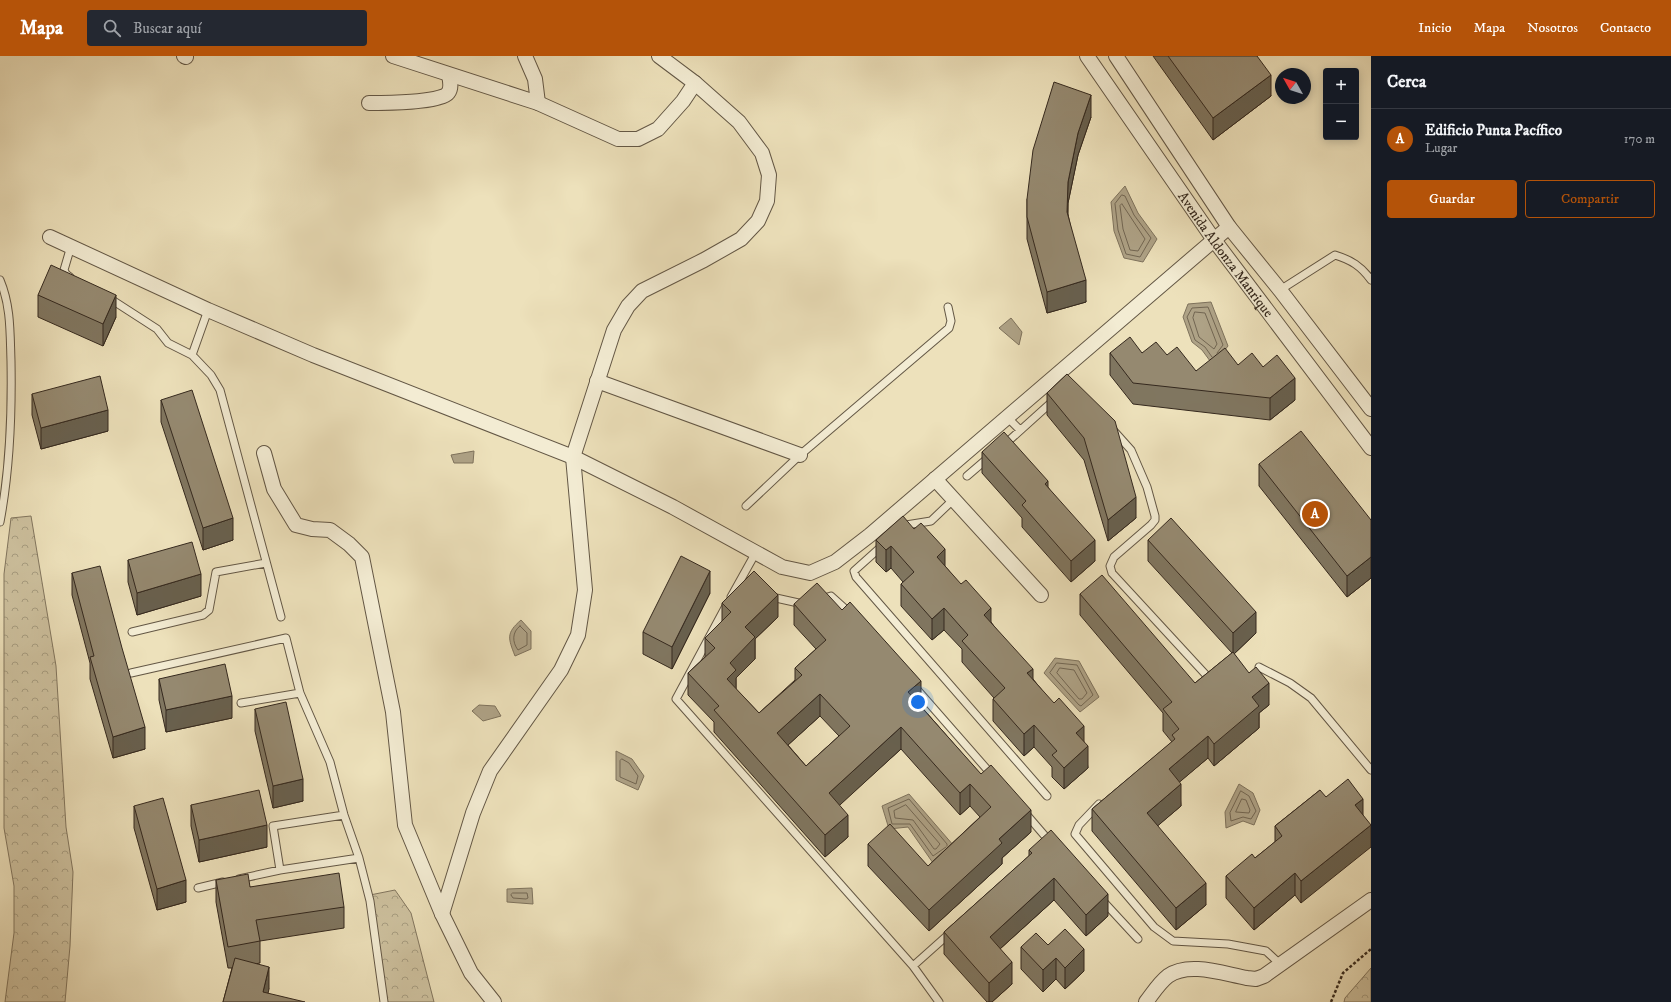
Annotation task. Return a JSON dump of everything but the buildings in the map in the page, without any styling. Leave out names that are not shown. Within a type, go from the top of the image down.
[{"type":"street","points":[[393,56],[538,102],[618,139],[628,140],[645,136],[658,129],[683,101],[695,83]]},
{"type":"street","points":[[525,56],[535,79],[538,102]]},
{"type":"street","points":[[442,914],[473,813],[490,771],[561,670],[578,634],[585,590],[573,458],[614,330],[628,306],[642,291],[704,260],[741,239],[758,221],[767,201],[769,175],[762,153],[739,122],[695,83],[659,56]]},
{"type":"street","name":"Avenida Aldonza Manrique","points":[[1087,56],[1214,240],[1371,448]]},
{"type":"street","name":"Avenida Aldonza Manrique","points":[[1116,56],[1229,227],[1280,290],[1371,408]]},
{"type":"street","points":[[369,103],[424,101],[440,98],[450,92],[451,86],[449,75]]},
{"type":"street","points":[[50,237],[208,310],[313,355],[573,458],[673,507],[755,554],[782,567],[810,573],[835,562],[935,479],[1229,227]]},
{"type":"street","points":[[597,381],[800,455]]},
{"type":"street","points":[[264,453],[274,489],[296,525],[312,529],[330,530],[350,544],[362,557],[393,712],[405,825],[442,914],[472,973],[494,1002]]},
{"type":"street","points":[[935,479],[1041,595]]},
{"type":"street","points":[[1146,1002],[1169,976],[1179,971],[1194,969],[1256,979],[1264,976],[1371,900]]},
{"type":"lane","points":[[71,246],[64,270],[66,274],[75,280]]},
{"type":"lane","points":[[1280,290],[1335,255],[1350,259],[1362,268],[1371,280]]},
{"type":"lane","points":[[0,280],[6,295],[10,318],[12,396],[6,489],[0,522]]},
{"type":"lane","points":[[105,295],[158,329],[168,343],[192,355],[207,370],[220,390],[281,617]]},
{"type":"lane","points":[[746,506],[800,455],[949,328],[951,321],[948,307]]},
{"type":"lane","points":[[192,355],[208,310]]},
{"type":"lane","points":[[967,476],[1059,396]]},
{"type":"lane","points":[[1007,417],[1020,430]]},
{"type":"lane","points":[[1111,428],[1131,450],[1147,487],[1155,516],[1155,520],[1151,525],[1114,557],[1110,566],[1112,573],[1206,676]]},
{"type":"lane","points":[[954,499],[931,521],[906,525],[854,571],[856,577],[1047,796]]},
{"type":"lane","points":[[755,554],[676,699],[912,966],[939,1002]]},
{"type":"lane","points":[[132,632],[203,615],[208,610],[216,572],[266,564]]},
{"type":"lane","points":[[741,579],[748,583]]},
{"type":"lane","points":[[762,590],[776,598],[801,604],[831,596],[858,622]]},
{"type":"lane","points":[[131,673],[286,638],[300,693],[330,762],[344,815],[359,858],[370,901],[384,1002]]},
{"type":"lane","points":[[1259,667],[1290,683],[1311,698],[1371,770]]},
{"type":"lane","points":[[910,682],[999,783]]},
{"type":"lane","points":[[241,703],[300,693]]},
{"type":"lane","points":[[1103,800],[1079,825],[1074,834],[1154,927],[1173,941],[1228,944],[1266,951],[1280,964]]},
{"type":"lane","points":[[1020,807],[1051,847]]},
{"type":"lane","points":[[280,870],[273,826],[344,815]]},
{"type":"lane","points":[[198,888],[280,870],[359,858]]},
{"type":"lane","points":[[1097,894],[1138,940]]},
{"type":"lane","points":[[912,966],[953,930]]},
{"type":"path","points":[[1331,1002],[1343,973],[1371,949]]},
{"type":"green space","points":[[31,516],[56,666],[66,827],[73,872],[70,946],[65,1002],[5,1002],[14,933],[14,886],[4,828],[4,574],[11,518]]},
{"type":"green space","points":[[395,890],[411,913],[434,1002],[381,1002],[370,895]]},
{"type":"green space","points":[[1371,968],[1371,1002],[1344,1002],[1345,998]]},
{"type":"water","points":[[1125,186],[1138,213],[1157,239],[1143,262],[1124,258],[1114,231],[1111,202]]},
{"type":"water","points":[[1211,302],[1228,346],[1213,365],[1202,350],[1192,342],[1183,317],[1188,304]]},
{"type":"water","points":[[1011,318],[1022,332],[1019,345],[999,328]]},
{"type":"water","points":[[474,451],[473,463],[454,463],[451,455]]},
{"type":"water","points":[[521,620],[531,631],[531,649],[515,656],[511,645],[510,636],[513,629]]},
{"type":"water","points":[[1055,658],[1079,661],[1099,697],[1080,712],[1044,673]]},
{"type":"water","points":[[479,705],[495,706],[501,716],[483,721],[472,711]]},
{"type":"water","points":[[616,751],[632,759],[644,776],[638,790],[616,780]]},
{"type":"water","points":[[1239,784],[1253,793],[1260,810],[1254,825],[1243,821],[1226,828],[1225,812]]},
{"type":"water","points":[[909,794],[954,846],[933,863],[908,827],[889,829],[882,806]]},
{"type":"water","points":[[532,888],[533,904],[507,902],[507,889]]},
{"type":"place","name":"Edificio Punta Pacífico","points":[[1315,514]]}]
